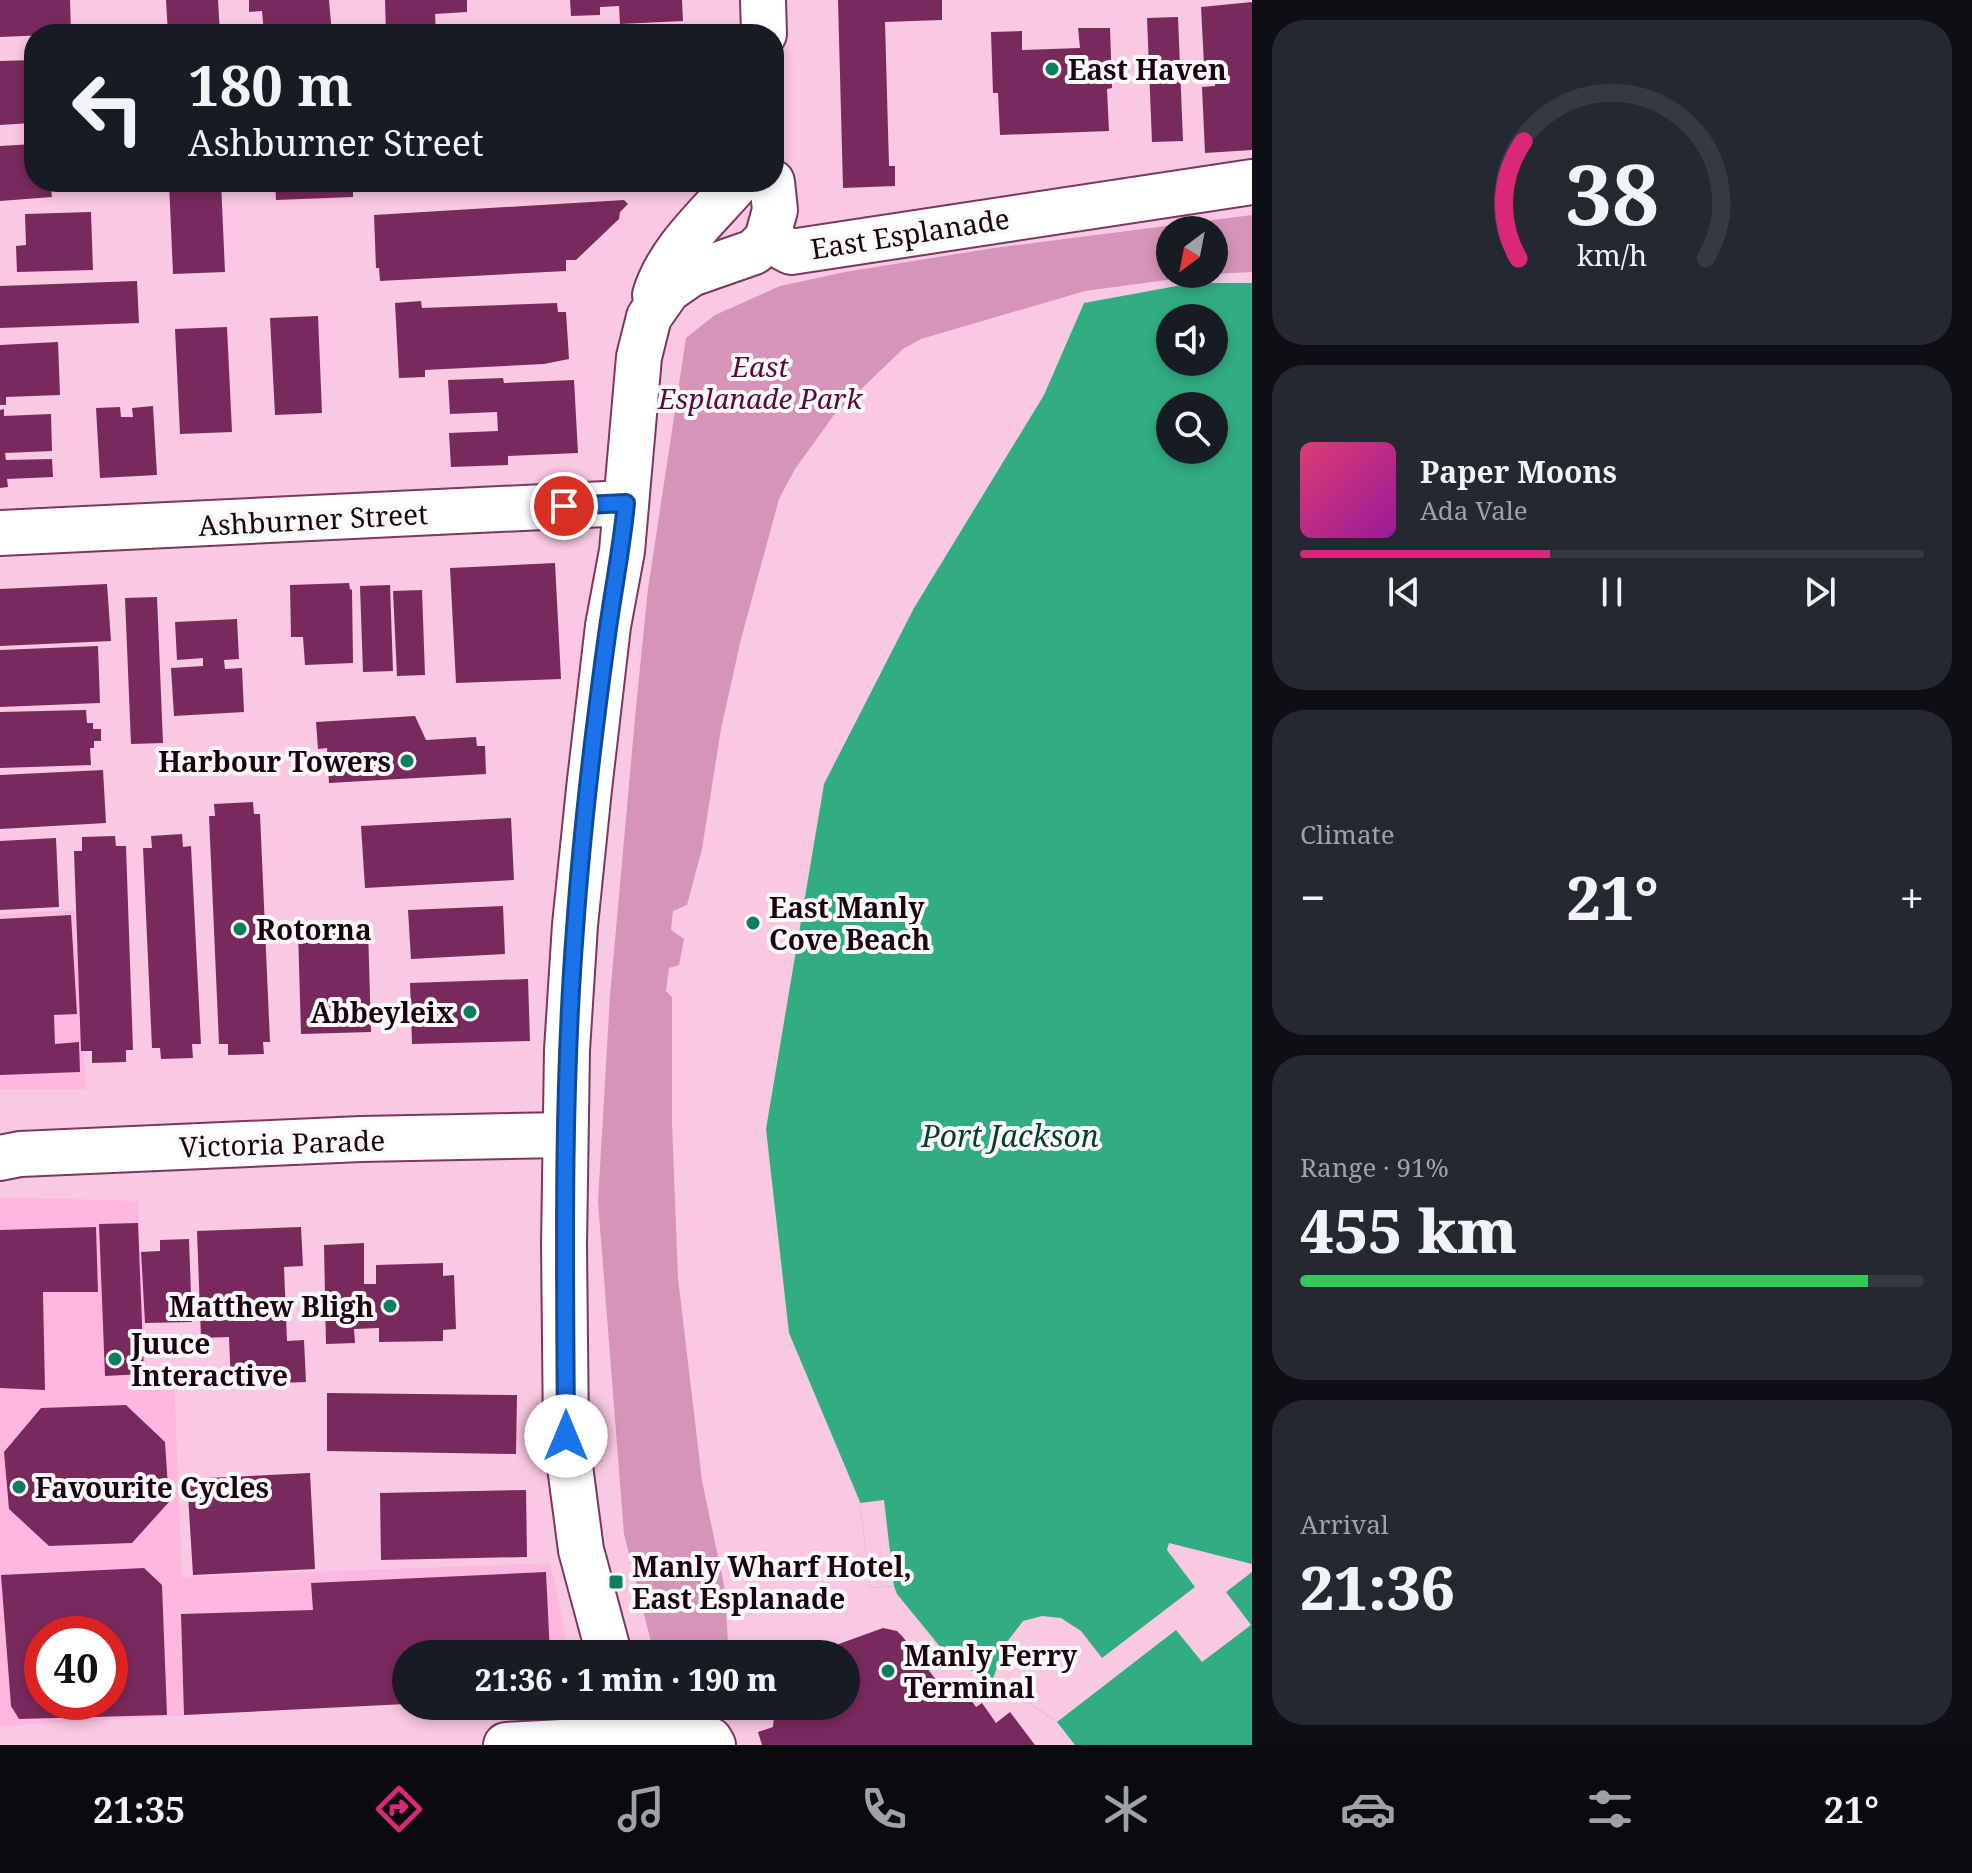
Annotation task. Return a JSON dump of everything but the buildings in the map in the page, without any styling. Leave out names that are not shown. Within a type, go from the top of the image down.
[{"type":"street","points":[[763,0],[764,24]]},
{"type":"street","name":"East Esplanade","points":[[605,1640],[581,1550],[566,1436],[567,1050],[575,925],[608,626],[619,574],[639,357],[649,317],[668,290],[691,274],[754,252],[767,239],[791,252],[1252,182]]},
{"type":"street","points":[[649,317],[659,281],[677,252],[729,192]]},
{"type":"street","points":[[767,239],[775,210],[773,192]]},
{"type":"street","name":"Ashburner Street","points":[[0,533],[626,503]]},
{"type":"street","name":"Victoria Parade","points":[[0,1158],[20,1154],[361,1139],[565,1135]]},
{"type":"street","points":[[506,1745],[637,1730],[696,1733],[713,1745]]},
{"type":"shaded area","points":[[74,910],[86,1089],[0,1089],[0,914]]},
{"type":"shaded area","points":[[0,1197],[138,1201],[147,1380],[174,1380],[182,1577],[550,1563],[567,1640],[392,1640],[392,1704],[128,1719],[128,1616],[24,1616],[24,1720],[106,1720],[0,1726]]},
{"type":"green space","name":"East Esplanade Park","points":[[1252,215],[1252,272],[1228,273],[1228,218]]},
{"type":"green space","name":"East Esplanade Park","points":[[1156,227],[1156,281],[1085,291],[921,339],[903,349],[834,415],[795,469],[779,499],[741,639],[721,729],[702,849],[687,905],[673,911],[671,930],[684,939],[679,965],[669,968],[666,991],[672,997],[672,1124],[678,1278],[702,1481],[725,1590],[728,1640],[650,1640],[624,1534],[598,1202],[610,996],[648,589],[686,338],[715,315],[780,286],[845,272],[994,248]]},
{"type":"water","name":"Port Jackson","points":[[1228,283],[1252,283],[1252,1745],[1075,1745],[1057,1722],[993,1678],[955,1665],[897,1594],[894,1586],[870,1588],[860,1502],[789,1333],[766,1129],[824,784],[914,608],[1044,395],[1084,303],[1166,288],[1228,288]]},
{"type":"pier","points":[[884,1500],[894,1586],[870,1588],[860,1503]]},
{"type":"pier","points":[[1169,1543],[1252,1564],[1252,1572],[1226,1592],[1251,1625],[1202,1662],[1176,1630],[1057,1722],[993,1678],[1007,1642],[1023,1621],[1042,1616],[1061,1618],[1081,1631],[1102,1658],[1195,1587],[1167,1550]]},
{"type":"place","name":"East Haven","points":[[1052,69]]},
{"type":"place","name":"Harbour Towers","points":[[407,761]]},
{"type":"place","name":"East Manly Cove Beach","points":[[753,923]]},
{"type":"place","name":"Rotorna","points":[[240,929]]},
{"type":"place","name":"Abbeyleix","points":[[470,1012]]},
{"type":"place","name":"Matthew Bligh","points":[[390,1306]]},
{"type":"place","name":"Juuce Interactive","points":[[115,1359]]},
{"type":"place","name":"Favourite Cycles","points":[[19,1487]]},
{"type":"place","name":"Manly Wharf Hotel, East Esplanade","points":[[616,1582]]},
{"type":"place","name":"Manly Ferry Terminal","points":[[888,1671]]},
{"type":"route","points":[[564,506],[626,503],[619,574],[608,626],[575,925],[566,1078],[566,1436]]}]
